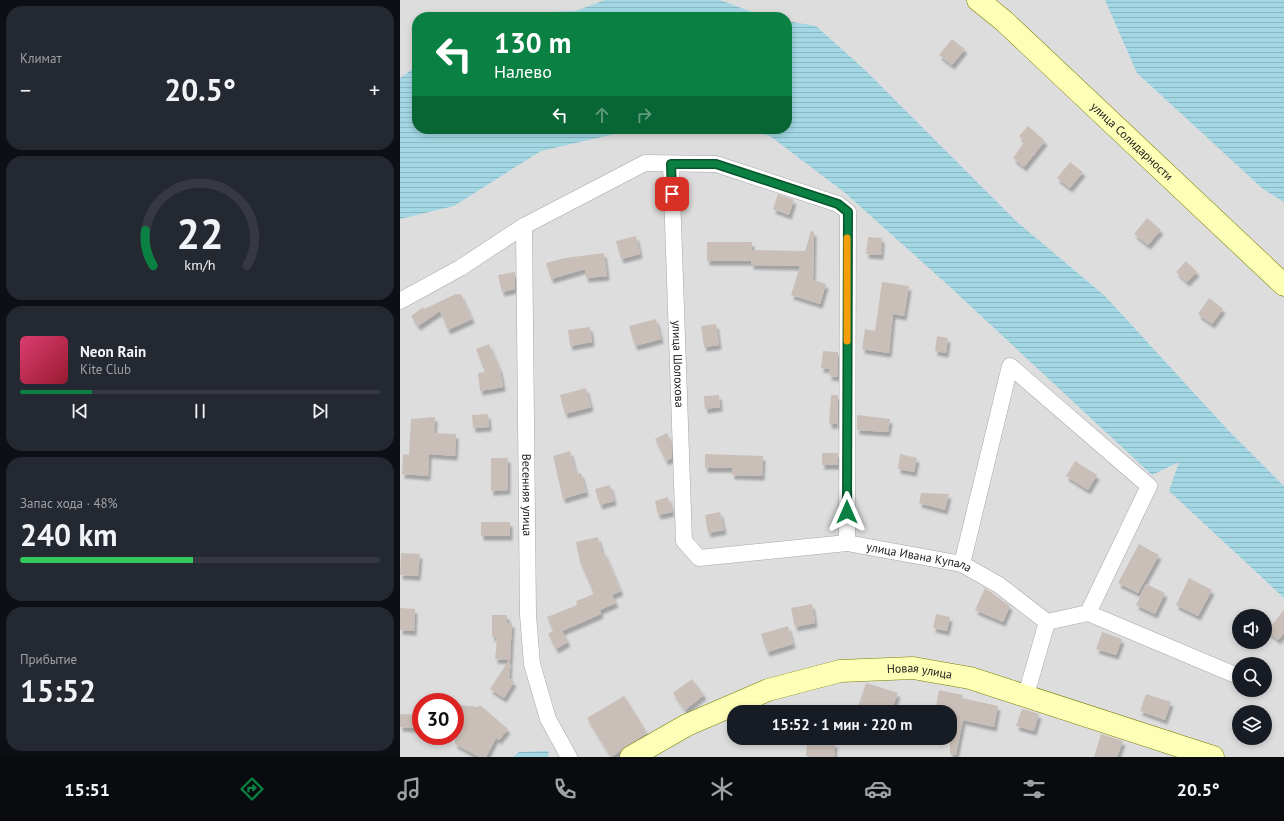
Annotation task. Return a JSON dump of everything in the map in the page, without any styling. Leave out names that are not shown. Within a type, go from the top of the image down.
[{"type":"street","name":"улица Солидарности","points":[[978,0],[1004,21],[1284,285]]},
{"type":"street","points":[[400,301],[460,268],[524,226],[645,163],[716,164],[838,204],[848,212],[847,543]]},
{"type":"street","name":"улица Шолохова","points":[[671,164],[684,541],[699,558]]},
{"type":"street","name":"Весенняя улица","points":[[524,226],[528,615],[532,664],[548,718],[569,757]]},
{"type":"street","points":[[962,564],[1010,366],[1149,486],[1088,613]]},
{"type":"street","name":"улица Ивана Купала","points":[[699,558],[847,543],[962,564],[999,585],[1047,622]]},
{"type":"street","points":[[1026,695],[1047,622],[1088,613],[1232,674]]},
{"type":"street","name":"Новая улица","points":[[630,757],[687,725],[768,690],[840,671],[913,668],[970,678],[1213,757]]},
{"type":"shaded area","points":[[400,0],[1284,0],[1284,757],[400,757]]},
{"type":"water","points":[[605,0],[720,0],[752,12],[547,12],[576,11]]},
{"type":"water","points":[[1105,0],[1284,0],[1284,202],[1263,189],[1137,73]]},
{"type":"water","points":[[792,22],[816,26],[865,70],[1017,222],[1105,296],[1227,429],[1284,486],[1284,598],[1169,491],[1179,462],[1152,475],[949,286],[844,192],[770,136],[764,134],[792,134]]},
{"type":"water","points":[[412,70],[412,134],[614,134],[541,151],[454,206],[400,219],[400,78]]},
{"type":"water","points":[[549,751],[548,757],[513,757],[519,752]]},
{"type":"building","points":[[952,39],[965,49],[952,65],[939,55]]},
{"type":"building","points":[[1028,126],[1045,141],[1024,167],[1013,158],[1025,141],[1019,136]]},
{"type":"building","points":[[1070,162],[1083,172],[1070,188],[1057,178]]},
{"type":"building","points":[[778,194],[794,200],[789,215],[773,209]]},
{"type":"building","points":[[1147,218],[1161,230],[1148,245],[1134,234]]},
{"type":"building","points":[[811,231],[814,232],[813,280],[826,284],[820,304],[791,295],[800,266],[751,265],[752,250],[805,251]]},
{"type":"building","points":[[636,236],[640,254],[621,259],[616,241]]},
{"type":"building","points":[[868,237],[882,238],[881,255],[866,254]]},
{"type":"building","points":[[707,242],[752,242],[751,261],[707,261]]},
{"type":"building","points":[[604,253],[607,276],[586,278],[585,269],[551,279],[546,263],[565,258]]},
{"type":"building","points":[[1186,261],[1197,272],[1187,282],[1176,272]]},
{"type":"building","points":[[515,272],[515,289],[502,292],[498,275]]},
{"type":"building","points":[[882,282],[909,286],[904,316],[893,314],[889,353],[862,349],[865,329],[875,331]]},
{"type":"building","points":[[456,294],[461,294],[472,319],[448,330],[440,311],[418,326],[411,316],[423,307],[424,309]]},
{"type":"building","points":[[1209,298],[1223,309],[1212,324],[1198,314]]},
{"type":"building","points":[[656,319],[661,339],[635,346],[629,326]]},
{"type":"building","points":[[716,324],[719,345],[704,347],[701,326]]},
{"type":"building","points":[[590,327],[592,342],[570,346],[568,330]]},
{"type":"building","points":[[937,336],[948,338],[946,353],[935,351]]},
{"type":"building","points":[[489,344],[500,370],[503,387],[480,391],[478,373],[485,372],[476,349]]},
{"type":"building","points":[[823,351],[838,352],[838,377],[829,376],[830,369],[821,368]]},
{"type":"building","points":[[586,388],[591,407],[565,414],[560,395]]},
{"type":"building","points":[[719,395],[720,407],[705,409],[704,396]]},
{"type":"building","points":[[831,395],[838,395],[838,429],[837,424],[829,424]]},
{"type":"building","points":[[488,414],[489,427],[473,428],[472,415]]},
{"type":"building","points":[[857,415],[890,419],[888,432],[857,430]]},
{"type":"building","points":[[435,417],[434,433],[456,434],[455,456],[429,454],[428,476],[402,474],[403,454],[409,455],[411,419]]},
{"type":"building","points":[[667,433],[671,442],[672,458],[666,461],[655,439]]},
{"type":"building","points":[[570,451],[576,474],[581,473],[586,492],[563,499],[553,456]]},
{"type":"building","points":[[822,453],[838,453],[838,465],[822,465]]},
{"type":"building","points":[[705,454],[763,456],[762,476],[732,475],[732,468],[705,468]]},
{"type":"building","points":[[900,454],[917,458],[914,472],[898,469]]},
{"type":"building","points":[[491,458],[508,458],[508,490],[491,491]]},
{"type":"building","points":[[1075,461],[1097,475],[1088,490],[1066,476]]},
{"type":"building","points":[[610,485],[614,501],[600,505],[595,489]]},
{"type":"building","points":[[921,493],[949,494],[945,510],[919,503]]},
{"type":"building","points":[[668,497],[672,512],[658,515],[655,501]]},
{"type":"building","points":[[720,512],[724,530],[708,533],[705,515]]},
{"type":"building","points":[[481,522],[510,522],[510,536],[481,536]]},
{"type":"building","points":[[598,537],[602,552],[604,552],[621,591],[612,595],[616,603],[600,610],[601,614],[562,631],[568,642],[556,649],[548,634],[553,631],[547,617],[577,605],[576,601],[594,594],[580,562],[576,542]]},
{"type":"building","points":[[1139,544],[1159,555],[1138,593],[1118,583]]},
{"type":"building","points":[[401,553],[420,554],[418,576],[400,575]]},
{"type":"building","points":[[1189,578],[1212,590],[1198,616],[1176,605]]},
{"type":"building","points":[[1146,584],[1165,593],[1155,614],[1136,605]]},
{"type":"building","points":[[985,588],[1010,606],[1003,622],[975,610]]},
{"type":"building","points":[[812,604],[815,623],[795,627],[791,608]]},
{"type":"building","points":[[400,608],[415,609],[414,631],[400,630]]},
{"type":"building","points":[[1284,610],[1284,633],[1278,640],[1272,635],[1272,625]]},
{"type":"building","points":[[936,614],[950,617],[947,631],[933,628]]},
{"type":"building","points":[[492,615],[507,615],[507,623],[512,623],[509,678],[514,682],[504,698],[490,689],[509,660],[495,659],[497,637],[492,637]]},
{"type":"building","points":[[788,626],[793,644],[767,652],[761,634]]},
{"type":"building","points":[[1102,632],[1122,639],[1116,655],[1096,649]]},
{"type":"building","points":[[692,679],[704,695],[685,710],[673,693]]},
{"type":"building","points":[[866,683],[898,693],[894,705],[859,705]]},
{"type":"building","points":[[939,690],[963,695],[962,698],[998,706],[994,727],[963,720],[956,755],[950,754],[950,745],[957,745],[957,705],[936,705]]},
{"type":"building","points":[[1146,694],[1171,702],[1165,720],[1140,711]]},
{"type":"building","points":[[624,696],[647,733],[611,757],[587,718]]},
{"type":"building","points":[[464,705],[478,707],[480,705],[508,729],[499,740],[496,738],[486,757],[479,757],[457,745],[464,745]]},
{"type":"building","points":[[1022,709],[1039,714],[1034,731],[1016,726]]},
{"type":"building","points":[[400,714],[412,715],[412,728],[400,727]]},
{"type":"building","points":[[1101,734],[1123,741],[1117,757],[1094,757]]},
{"type":"building","points":[[807,745],[835,745],[834,757],[806,756]]},
{"type":"slow traffic","points":[[847,238],[847,341]]},
{"type":"route","points":[[672,194],[671,164],[716,164],[838,204],[848,212],[847,512]]}]
